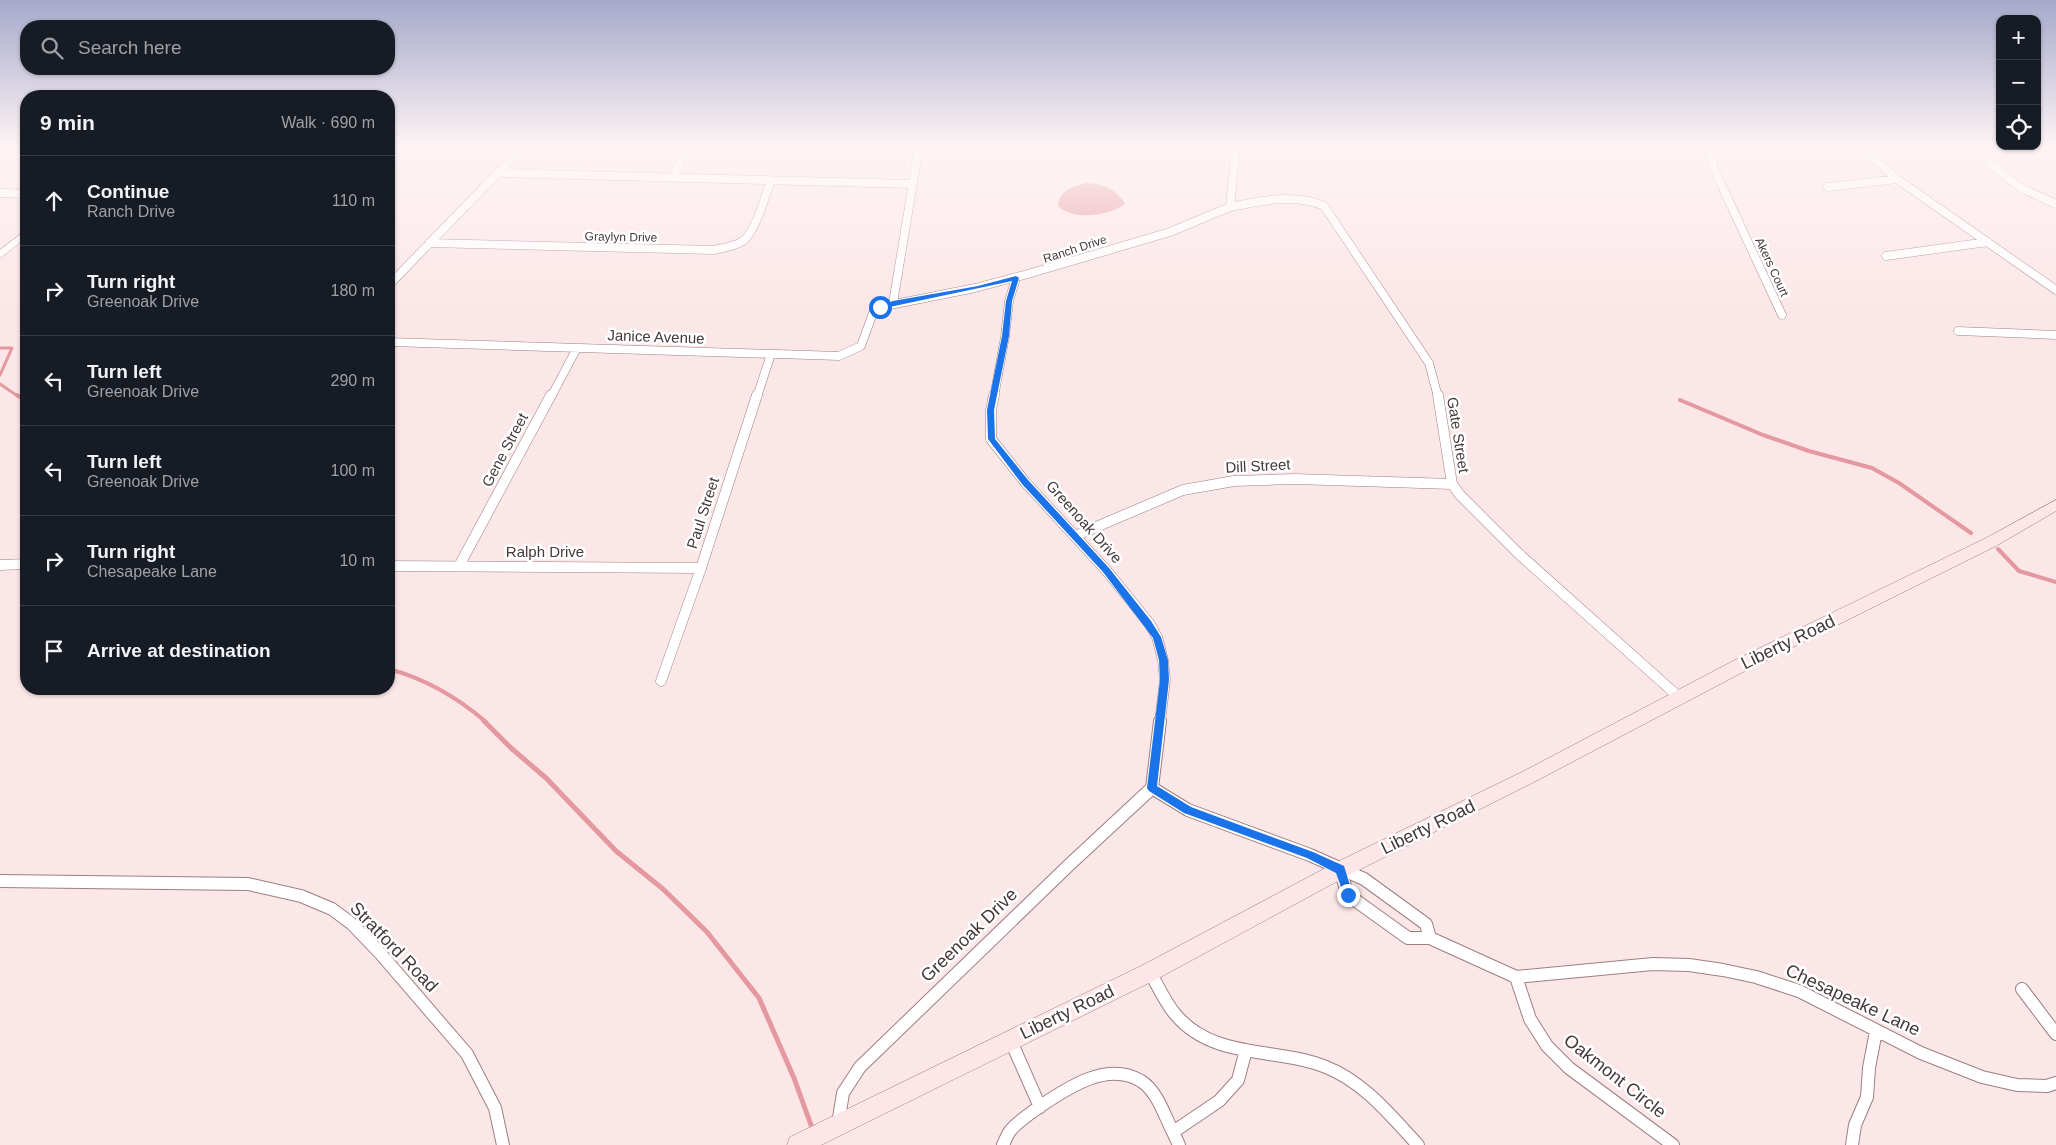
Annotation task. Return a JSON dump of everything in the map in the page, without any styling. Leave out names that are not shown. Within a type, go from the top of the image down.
[{"type":"main road","name":"Liberty Road","points":[[798,1145],[1150,972],[1340,870],[1522,780],[1739,666],[1991,542],[2055,506]]},
{"type":"street","points":[[395,279],[471,200]]},
{"type":"street","name":"Graylyn Drive","points":[[430,243],[724,249],[738,244],[748,236],[763,200]]},
{"type":"street","points":[[893,303],[909,200]]},
{"type":"street","points":[[1230,207],[1231,200]]},
{"type":"street","name":"Gate Street","points":[[1230,207],[1290,200]]},
{"type":"street","name":"Gate Street","points":[[1301,200],[1317,202],[1324,206],[1429,363],[1438,394],[1452,484],[1460,495],[1519,554],[1680,698]]},
{"type":"street","name":"Akers Court","points":[[1729,200],[1782,315]]},
{"type":"street","points":[[1928,200],[2056,290]]},
{"type":"street","name":"Ranch Drive","points":[[893,303],[978,288],[1016,278],[1184,227],[1230,207]]},
{"type":"street","points":[[0,256],[20,238]]},
{"type":"street","points":[[1886,256],[1988,242]]},
{"type":"street","name":"Greenoak Drive","points":[[838,1124],[839,1108],[845,1085],[860,1066],[1152,788],[1165,680],[1164,660],[1157,637],[1106,570],[1025,482],[992,439],[991,410],[1005,336],[1009,301],[1016,278]]},
{"type":"street","name":"Janice Avenue","points":[[395,342],[839,356],[861,346],[873,313],[880,307],[893,303]]},
{"type":"street","points":[[1958,331],[2056,335]]},
{"type":"street","name":"Gene Street","points":[[459,566],[577,348]]},
{"type":"street","name":"Paul Street","points":[[661,680],[701,568],[771,354]]},
{"type":"street","name":"Dill Street","points":[[1075,536],[1183,490],[1234,480],[1295,479],[1452,484]]},
{"type":"street","points":[[0,565],[20,564]]},
{"type":"street","name":"Ralph Drive","points":[[395,566],[701,568]]},
{"type":"street","points":[[1152,788],[1188,810],[1310,855],[1340,870],[1364,879],[1426,924],[1430,938]]},
{"type":"street","name":"Chesapeake Lane","points":[[1340,870],[1348,895],[1408,938],[1430,938],[1516,977],[1653,964],[1706,967],[1756,977],[1799,991],[1922,1053],[1982,1077],[2017,1085],[2047,1086],[2056,1083]]},
{"type":"street","name":"Stratford Road","points":[[1,882],[248,884],[301,896],[332,909],[352,924],[380,954],[467,1054],[495,1108],[503,1145]]},
{"type":"street","points":[[1150,972],[1176,1015],[1199,1036],[1229,1048],[1326,1066],[1355,1082],[1418,1145]]},
{"type":"street","name":"Oakmont Circle","points":[[1516,977],[1530,1019],[1547,1046],[1569,1068],[1673,1145]]},
{"type":"street","points":[[2022,989],[2056,1034]]},
{"type":"street","points":[[1852,1145],[1855,1125],[1867,1097],[1869,1068],[1876,1031]]},
{"type":"street","points":[[1010,1040],[1040,1107]]},
{"type":"street","points":[[1173,1132],[1219,1101],[1238,1080],[1246,1050]]},
{"type":"street","points":[[1003,1145],[1010,1132],[1040,1107],[1092,1078],[1118,1074],[1140,1080],[1151,1092],[1179,1145]]},
{"type":"shaded area","points":[[1123,200],[1125,204],[1101,214],[1082,215],[1065,211],[1058,206],[1059,201]]},
{"type":"waterway","points":[[0,348],[12,348],[0,375]]},
{"type":"waterway","points":[[0,384],[19,397]]},
{"type":"waterway","points":[[1680,400],[1763,435],[1809,451],[1872,468],[1899,483],[1971,533]]},
{"type":"waterway","points":[[1998,549],[2019,571],[2056,582]]},
{"type":"waterway","points":[[395,671],[441,690],[486,722]]},
{"type":"waterway","points":[[484,721],[511,748],[546,778],[616,851],[663,889],[707,932],[759,998],[794,1078],[811,1125]]},
{"type":"route","points":[[880,307],[978,288],[1016,278],[1009,301],[1005,336],[991,410],[990,426],[992,439],[1025,482],[1106,570],[1157,637],[1164,660],[1165,680],[1152,788],[1188,810],[1310,855],[1340,870],[1348,895]]}]
